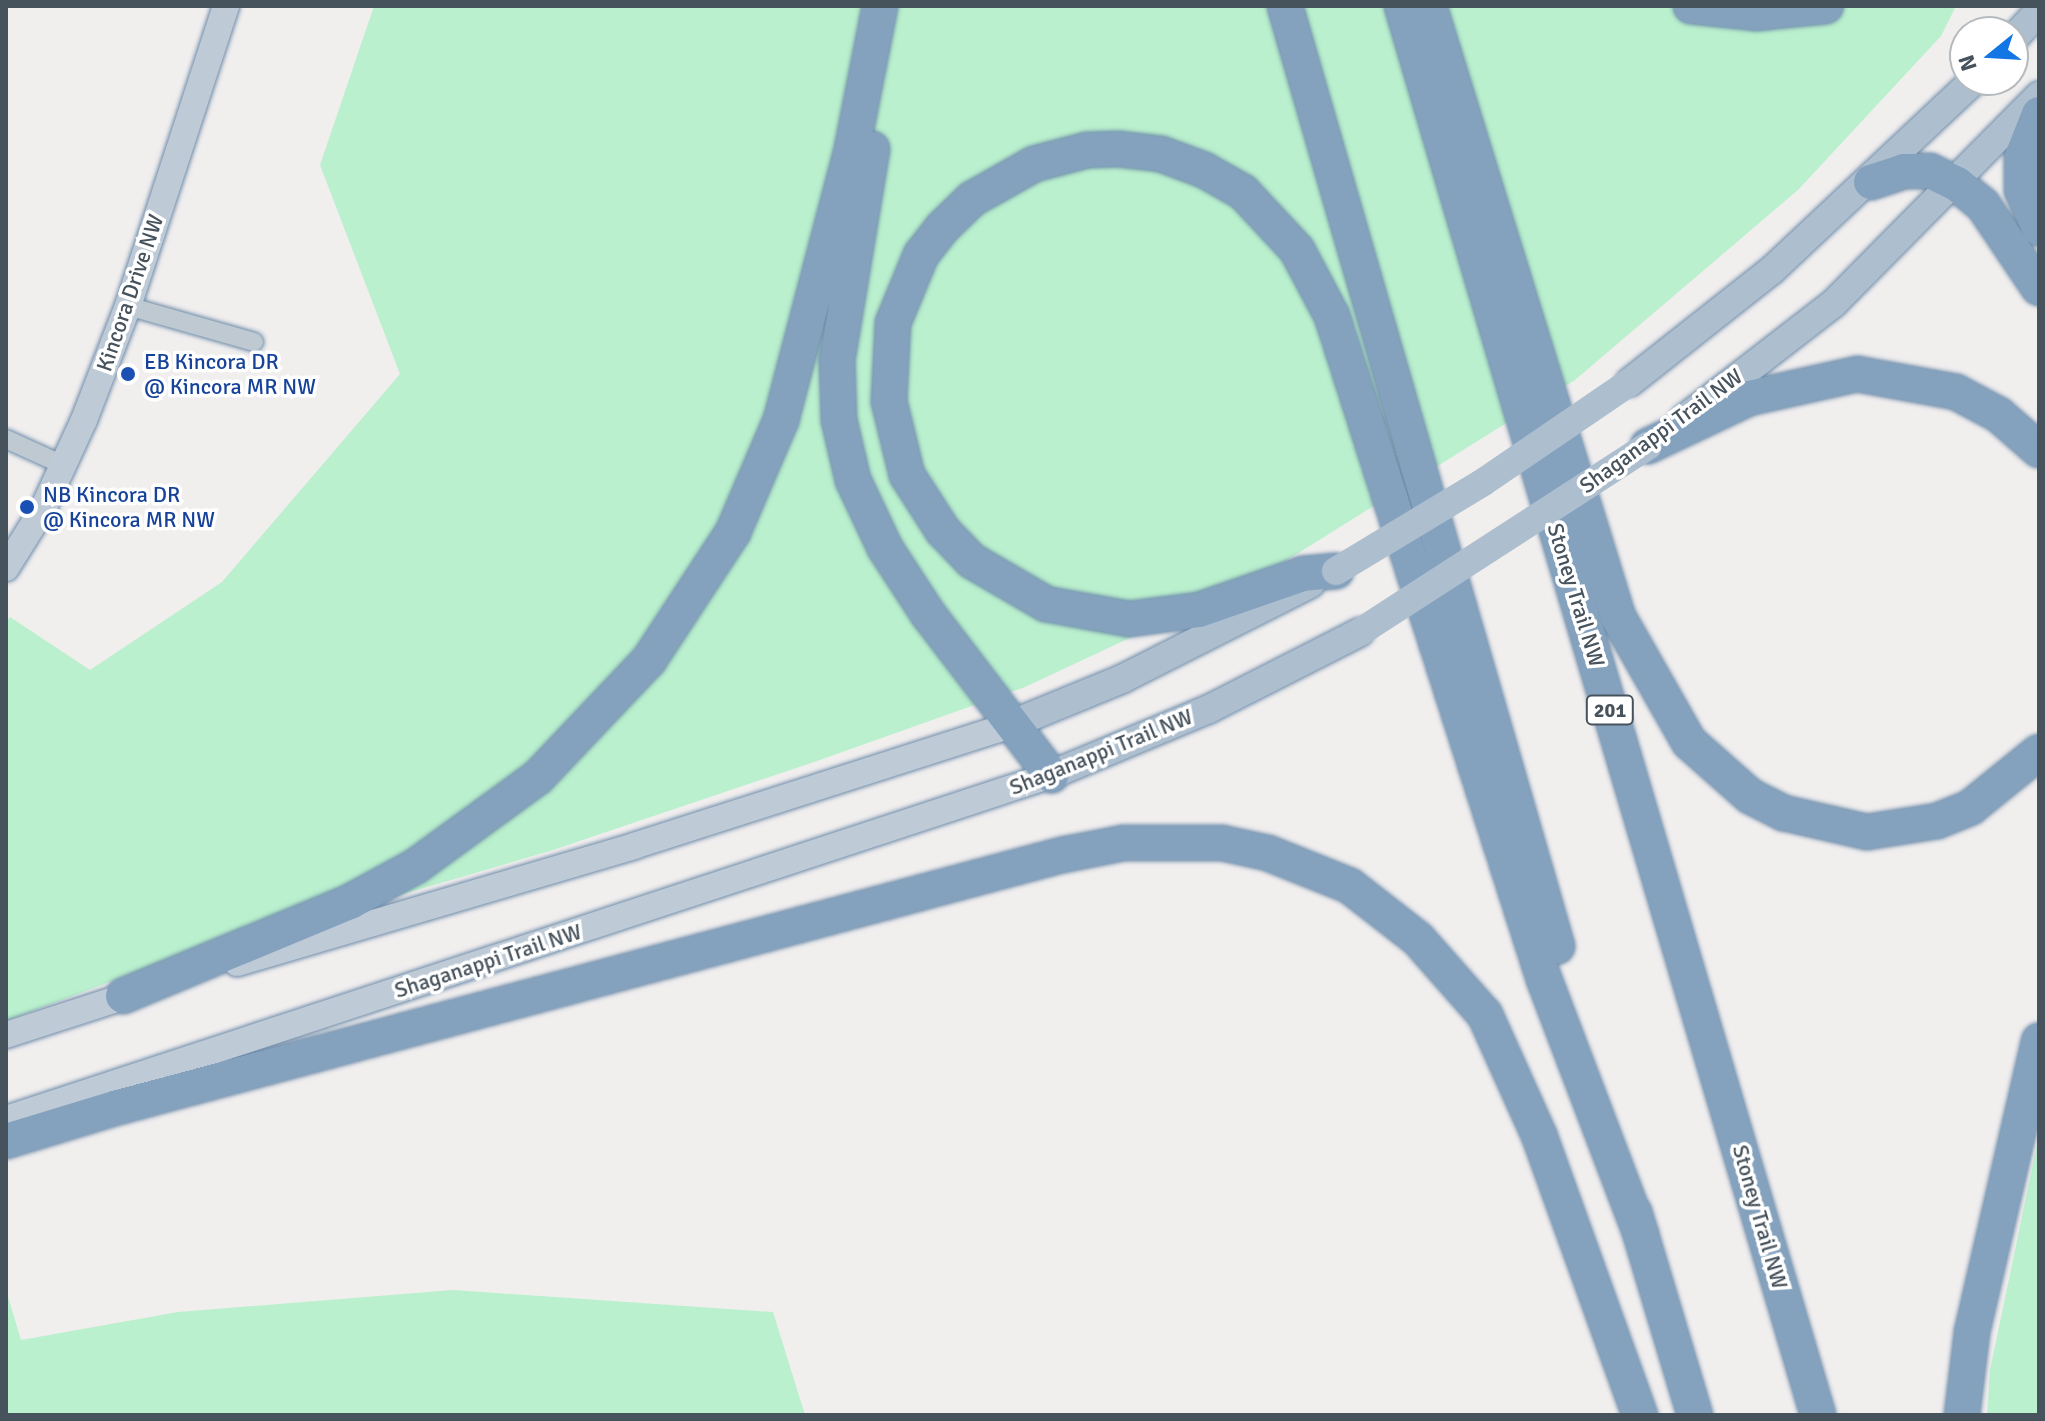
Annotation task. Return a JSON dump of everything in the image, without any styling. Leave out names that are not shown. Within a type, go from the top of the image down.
[{"type":"highway","points":[[123,996],[350,902],[416,866],[538,777],[649,660],[733,532],[781,420],[852,149],[880,6]]},
{"type":"highway","points":[[893,6],[841,318],[839,420],[853,480],[885,548],[1010,725],[1051,775]]},
{"type":"highway","points":[[1285,6],[1695,1415]]},
{"type":"highway","name":"Stoney Trail NW","points":[[1402,6],[1818,1415]]},
{"type":"highway","points":[[1429,6],[1618,617],[1689,742],[1750,796],[1784,813],[1867,832],[1937,821],[1971,807],[2001,789],[2039,752]]},
{"type":"highway","points":[[1691,6],[1756,13],[1826,6]]},
{"type":"highway","points":[[2039,114],[2022,157],[2022,190],[2039,228]]},
{"type":"highway","points":[[1336,571],[1303,574],[1199,610],[1129,619],[1046,604],[972,561],[943,531],[907,475],[889,401],[893,323],[921,255],[942,228],[972,199],[1034,164],[1087,150],[1118,149],[1161,154],[1204,170],[1243,192],[1297,250],[1336,329],[1544,979],[1641,1234]]},
{"type":"highway","points":[[1871,182],[1904,171],[1930,171],[1957,184],[1983,205],[2039,288]]},
{"type":"highway","points":[[1648,446],[1749,398],[1857,374],[1956,392],[1999,415],[2039,450]]},
{"type":"highway","points":[[6,1141],[118,1107],[1062,855],[1123,843],[1222,843],[1268,853],[1350,886],[1418,939],[1485,1015],[1509,1059],[1539,1135],[1640,1415]]},
{"type":"highway","points":[[1962,1415],[1972,1332],[2039,1041]]},
{"type":"main road","name":"Kincora Drive NW","points":[[6,568],[63,465],[128,306],[226,6]]},
{"type":"main road","points":[[6,1035],[123,996],[634,846],[1010,725],[1122,679],[1336,571],[1482,483],[1630,382],[1772,270],[1871,182],[1958,96]]},
{"type":"main road","name":"Shaganappi Trail NW","points":[[6,1119],[1051,775],[1209,709],[1360,632],[1648,446],[1833,304],[1957,184],[2039,96]]},
{"type":"street","points":[[128,306],[254,342]]},
{"type":"street","points":[[6,439],[63,465]]},
{"type":"green space","points":[[374,6],[1956,6],[1941,36],[1798,190],[1575,380],[1260,577],[1025,687],[817,761],[553,850],[131,974],[6,1021],[6,622],[10,617],[90,670],[222,582],[400,374],[320,165]]},
{"type":"green space","points":[[2039,1135],[2039,1415],[1987,1415],[1990,1370]]},
{"type":"green space","points":[[6,1290],[21,1340],[178,1312],[453,1290],[773,1312],[805,1415],[6,1415]]},
{"type":"place","name":"EB Kincora DR @ Kincora MR NW","points":[[128,374]]},
{"type":"place","name":"NB Kincora DR @ Kincora MR NW","points":[[27,507]]}]
